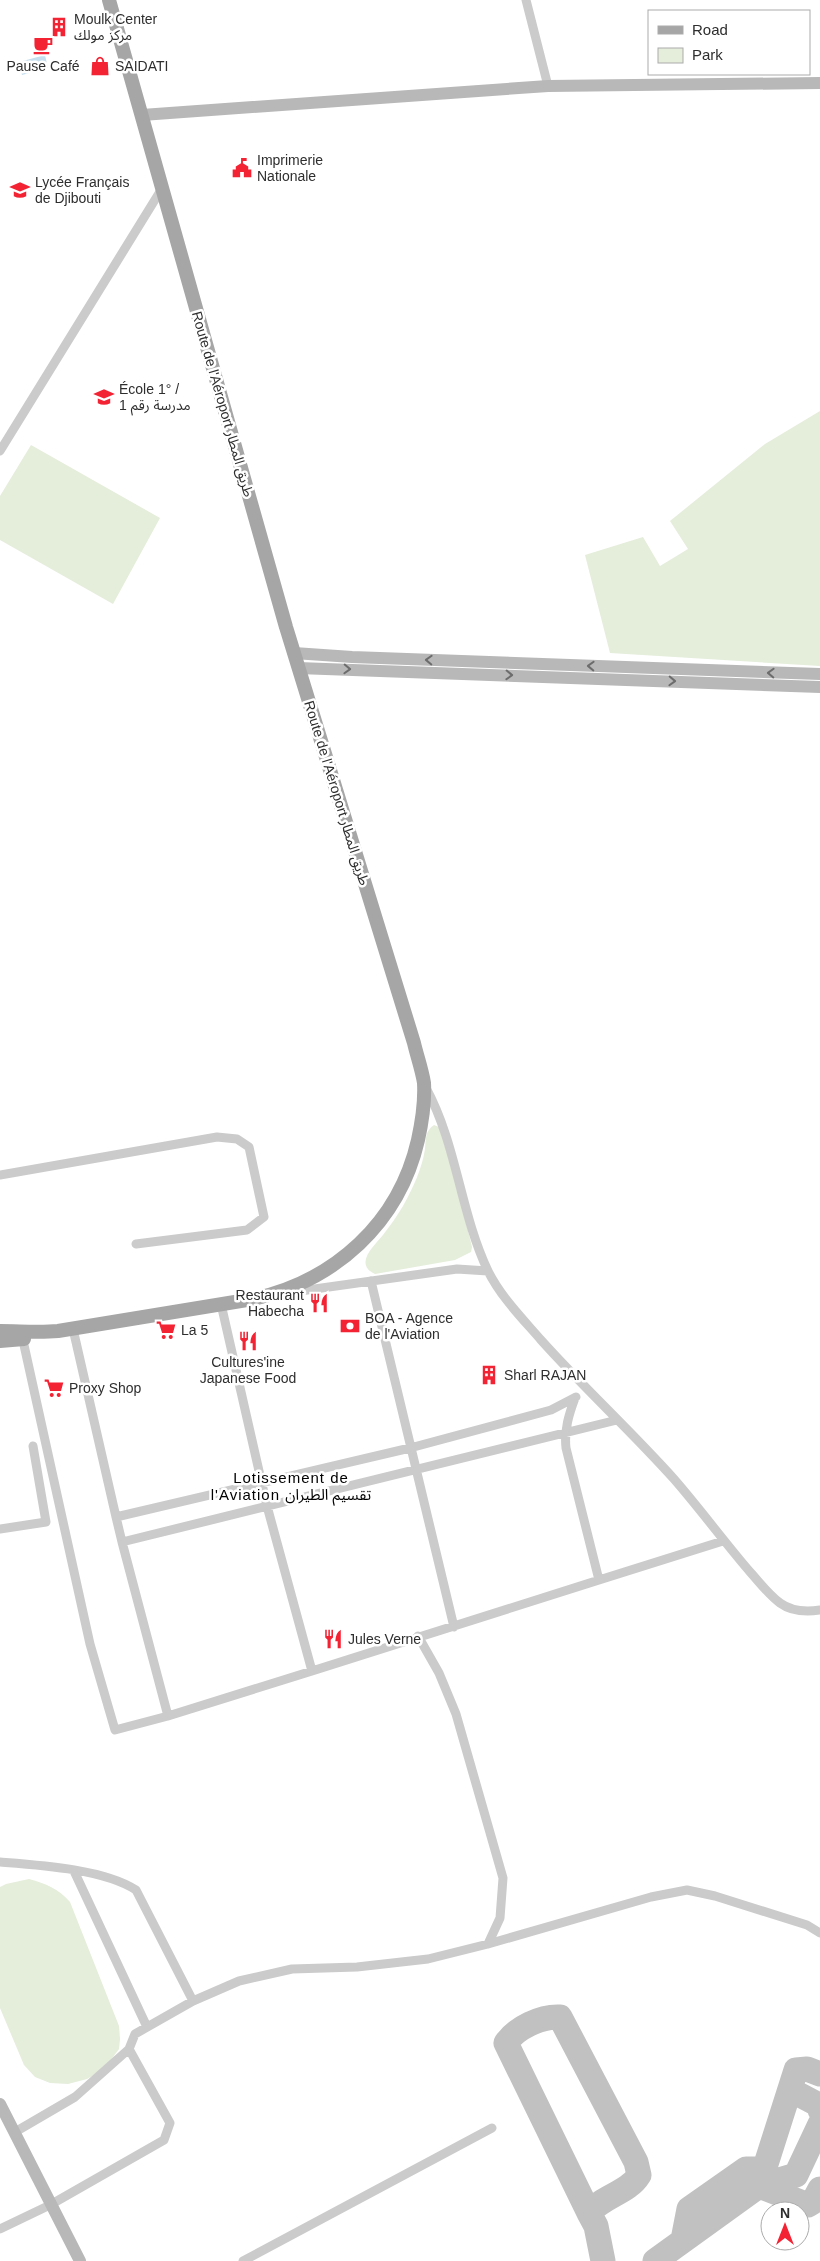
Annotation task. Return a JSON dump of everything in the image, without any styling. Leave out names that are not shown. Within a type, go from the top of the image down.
[{"type":"main road","name":"Route de l'Aéroport طريق المطار","points":[[0,1340],[276,1294],[321,1274],[342,1260],[363,1242],[385,1214],[403,1185],[415,1151],[421,1125],[424,1084],[414,1042],[298,668],[161,190],[109,0]]},
{"type":"main road","points":[[142,115],[548,86],[820,83]]},
{"type":"main road","points":[[294,652],[820,687]]},
{"type":"main road","points":[[298,668],[820,674]]},
{"type":"main road","name":"Route de l'Aéroport طريق المطار","points":[[0,1331],[26,1335]]},
{"type":"main road","points":[[0,2104],[16,2132],[50,2204],[80,2261]]},
{"type":"street","points":[[526,0],[548,86]]},
{"type":"street","points":[[0,452],[161,190]]},
{"type":"street","points":[[424,1084],[436,1107],[448,1140],[471,1225],[488,1271],[507,1302],[583,1387],[618,1420],[675,1480],[723,1541],[781,1604],[802,1610],[820,1610]]},
{"type":"street","points":[[0,1175],[217,1137],[237,1139],[250,1147],[264,1217],[247,1230],[136,1244]]},
{"type":"street","points":[[276,1294],[328,1289],[457,1269],[488,1271]]},
{"type":"street","points":[[371,1281],[454,1626]]},
{"type":"street","points":[[221,1304],[267,1506],[312,1671]]},
{"type":"street","points":[[73,1329],[122,1542],[168,1716]]},
{"type":"street","points":[[26,1335],[88,1634],[115,1730],[168,1716],[723,1541]]},
{"type":"street","points":[[583,1387],[575,1398],[565,1434],[566,1448],[599,1580]]},
{"type":"street","points":[[116,1517],[262,1481],[410,1448],[551,1410],[575,1398]]},
{"type":"street","points":[[122,1542],[618,1420]]},
{"type":"street","points":[[0,1529],[46,1522],[33,1446]]},
{"type":"street","points":[[418,1636],[439,1673],[456,1714],[503,1878],[500,1918],[488,1944]]},
{"type":"street","points":[[0,1862],[74,1871],[112,1878],[136,1890],[193,2001]]},
{"type":"street","points":[[74,1871],[147,2027]]},
{"type":"street","points":[[16,2132],[75,2097],[129,2049],[135,2034],[193,2001],[239,1981],[292,1970],[357,1967],[428,1959],[488,1944],[651,1897],[687,1890],[715,1896],[807,1924],[820,1933]]},
{"type":"street","points":[[0,2229],[50,2204],[164,2140],[170,2123],[129,2049]]},
{"type":"street","points":[[243,2261],[492,2128]]},
{"type":"green space","points":[[820,411],[820,666],[610,653],[585,555],[643,537],[660,566],[688,549],[670,521],[765,444]]},
{"type":"green space","points":[[31,445],[160,518],[113,604],[0,540],[0,496]]},
{"type":"green space","points":[[434,1125],[439,1127],[447,1146],[472,1247],[471,1252],[455,1260],[375,1274],[366,1265],[368,1254],[403,1206],[422,1164],[427,1133]]},
{"type":"green space","points":[[29,1879],[51,1887],[70,1902],[119,2026],[119,2049],[104,2069],[87,2079],[68,2084],[50,2083],[35,2077],[24,2065],[0,2008],[0,1887]]},
{"type":"water","points":[[45,55],[48,68],[22,75],[19,62]]},
{"type":"taxiway","points":[[589,2213],[601,2202],[629,2186],[639,2175],[636,2162],[560,2017],[553,2017],[537,2021],[522,2028],[506,2043],[589,2213],[596,2226],[603,2261]]},
{"type":"taxiway","points":[[655,2261],[759,2186],[796,2070],[807,2069],[820,2074]]},
{"type":"taxiway","points":[[788,2095],[800,2095],[819,2105],[820,2110]]},
{"type":"taxiway","points":[[759,2186],[796,2175],[820,2124]]},
{"type":"taxiway","points":[[683,2240],[689,2209],[746,2169],[756,2169],[761,2180]]},
{"type":"taxiway","points":[[759,2186],[808,2205],[813,2202],[820,2189]]},
{"type":"place","name":"Moulk Center مركز مولك","points":[[59,27]]},
{"type":"place","name":"Pause Café","points":[[43,45]]},
{"type":"place","name":"SAIDATI","points":[[100,66]]},
{"type":"place","name":"Imprimerie Nationale","points":[[242,168]]},
{"type":"place","name":"Lycée Français de Djibouti","points":[[20,190]]},
{"type":"place","name":"École 1° / مدرسة رقم 1","points":[[104,397]]},
{"type":"place","name":"Restaurant Habecha","points":[[319,1303]]},
{"type":"place","name":"BOA - Agence de l'Aviation","points":[[350,1326]]},
{"type":"place","name":"La 5","points":[[166,1330]]},
{"type":"place","name":"Cultures'ine Japanese Food","points":[[248,1341]]},
{"type":"place","name":"Sharl RAJAN","points":[[489,1375]]},
{"type":"place","name":"Proxy Shop","points":[[54,1388]]},
{"type":"place","name":"Jules Verne","points":[[333,1639]]},
{"type":"district","name":"Lotissement de l'Aviation تقسيم الطيران","points":[[291,1486]]}]
